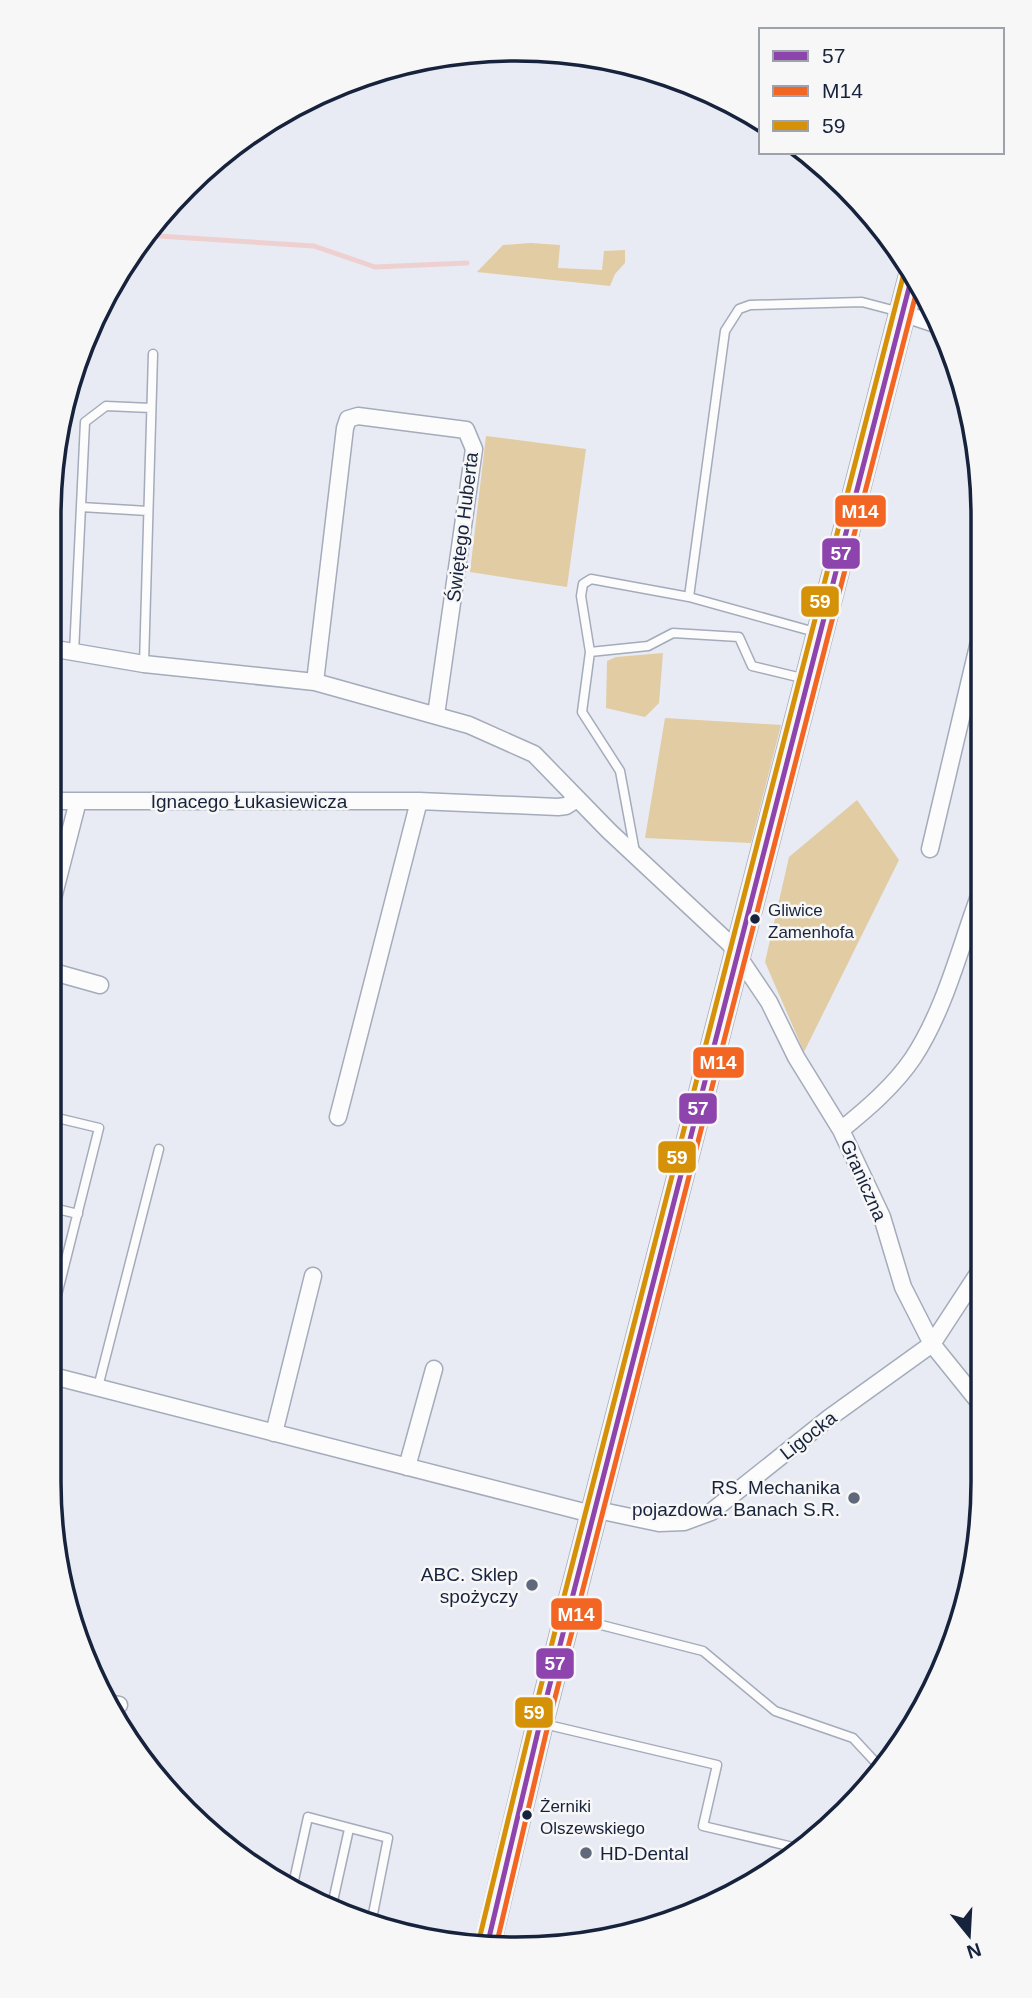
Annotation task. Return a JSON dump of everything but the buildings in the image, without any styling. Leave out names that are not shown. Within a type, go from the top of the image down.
[{"type":"main road","points":[[489,1936],[540,1723],[909,287]]},
{"type":"street","points":[[902,313],[927,321]]},
{"type":"street","name":"Świętego Huberta","points":[[314,682],[348,419],[358,416],[466,430],[474,449],[436,715]]},
{"type":"street","points":[[61,650],[144,664],[314,682],[469,724],[534,754],[576,799],[713,927],[737,956]]},
{"type":"street","points":[[930,849],[971,676]]},
{"type":"street","name":"Ignacego Łukasiewicza","points":[[61,801],[419,801],[558,807],[566,806],[576,799]]},
{"type":"street","points":[[61,867],[78,801]]},
{"type":"street","points":[[338,1117],[419,801]]},
{"type":"street","points":[[841,1130],[888,1088],[914,1057],[945,993],[971,919]]},
{"type":"street","name":"Graniczna","points":[[737,956],[769,1002],[796,1056],[841,1130],[882,1217],[903,1287],[932,1344],[971,1392]]},
{"type":"street","points":[[61,974],[100,985]]},
{"type":"street","points":[[274,1433],[313,1276]]},
{"type":"street","name":"Ligocka","points":[[61,1378],[580,1511],[659,1522],[684,1522],[711,1512],[829,1418],[932,1344],[971,1284]]},
{"type":"street","points":[[407,1467],[434,1369]]},
{"type":"lane","points":[[689,597],[718,360],[725,331],[732,317],[739,309],[750,305],[786,302],[862,303],[902,313]]},
{"type":"lane","points":[[144,664],[153,354]]},
{"type":"lane","points":[[74,653],[85,422],[106,406],[151,408]]},
{"type":"lane","points":[[81,507],[148,511]]},
{"type":"lane","points":[[636,856],[620,771],[582,712],[590,652],[581,596],[583,584],[591,579],[689,597],[821,634]]},
{"type":"lane","points":[[590,652],[648,646],[673,633],[739,637],[752,666],[809,680]]},
{"type":"lane","points":[[61,1119],[99,1128],[61,1280]]},
{"type":"lane","points":[[98,1387],[159,1149]]},
{"type":"lane","points":[[61,1210],[78,1214]]},
{"type":"lane","points":[[567,1617],[703,1651],[775,1711],[853,1738],[875,1761]]},
{"type":"lane","points":[[540,1723],[717,1765],[703,1826],[789,1846]]},
{"type":"lane","points":[[294,1879],[308,1817],[388,1838],[373,1914]]},
{"type":"lane","points":[[334,1898],[349,1829]]},
{"type":"shaded area","points":[[503,245],[560,245],[558,268],[602,270],[604,251],[625,250],[625,263],[615,274],[610,286],[477,272]]},
{"type":"shaded area","points":[[486,436],[586,449],[567,587],[470,572]]},
{"type":"shaded area","points":[[663,653],[659,703],[645,717],[606,708],[607,661],[616,657]]},
{"type":"shaded area","points":[[665,718],[781,725],[751,843],[645,838]]},
{"type":"shaded area","points":[[857,800],[899,860],[804,1052],[765,962],[789,857]]},
{"type":"waterway","points":[[158,236],[314,246],[375,267],[467,263]]},
{"type":"transit line","name":"59","points":[[480,1935],[532,1721],[903,277]]},
{"type":"transit line","name":"57","points":[[489,1936],[540,1723],[909,287]]},
{"type":"transit line","name":"M14","points":[[498,1936],[548,1725],[915,298]]},
{"type":"place","name":"Gliwice Zamenhofa","points":[[755,919]]},
{"type":"place","name":"RS. Mechanika pojazdowa. Banach S.R.","points":[[854,1498]]},
{"type":"place","name":"ABC. Sklep spożyczy","points":[[532,1585]]},
{"type":"place","name":"Żerniki Olszewskiego","points":[[527,1815]]},
{"type":"place","name":"HD-Dental","points":[[586,1853]]}]
